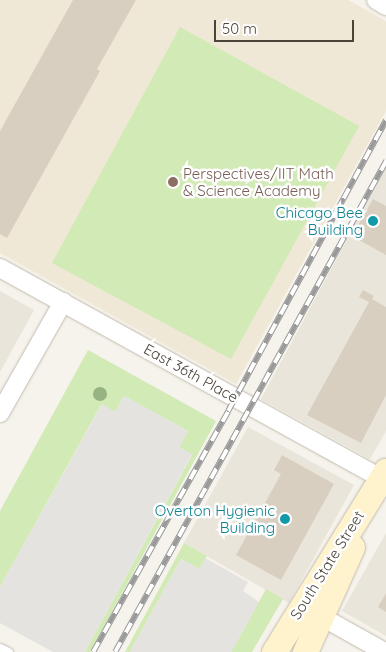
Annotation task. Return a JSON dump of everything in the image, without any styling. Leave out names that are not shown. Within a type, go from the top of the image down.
[{"type":"main road","name":"South State Street","points":[[305,652],[384,475]]},
{"type":"main road","name":"South State Street","points":[[274,652],[384,475]]},
{"type":"street","points":[[376,0],[386,6]]},
{"type":"street","name":"East 36th Place","points":[[0,268],[384,475]]},
{"type":"street","points":[[2,403],[63,302]]},
{"type":"street","points":[[322,617],[385,652]]},
{"type":"lane","points":[[0,648],[8,652]]},
{"type":"shaded area","name":"Perspectives/IIT Math & Science Academy","points":[[0,0],[348,0],[386,21],[386,111],[236,384],[0,253]]},
{"type":"shaded area","points":[[386,167],[386,431],[370,459],[261,399]]},
{"type":"shaded area","points":[[0,291],[34,310],[0,372]]},
{"type":"shaded area","points":[[124,396],[188,431],[179,447],[192,454],[85,652],[53,652],[0,623],[0,587],[102,404],[115,412]]},
{"type":"shaded area","points":[[248,427],[354,485],[289,603],[184,543]]},
{"type":"shaded area","points":[[386,533],[386,636],[342,611]]},
{"type":"shaded area","points":[[205,558],[248,582],[243,591],[259,602],[231,652],[130,652],[181,559],[199,569]]},
{"type":"green space","points":[[180,27],[359,126],[231,359],[52,263]]},
{"type":"green space","points":[[88,350],[216,421],[90,652],[85,652],[192,455],[179,447],[188,431],[124,396],[115,412],[101,405],[0,587],[0,511]]},
{"type":"green space","points":[[184,543],[207,556],[199,569],[181,559],[130,652],[125,652]]},
{"type":"green space","points":[[266,589],[283,599],[252,652],[231,652]]},
{"type":"building","points":[[73,0],[136,0],[97,69],[100,71],[7,238],[0,234],[0,131]]},
{"type":"building","name":"Chicago Bee Building","points":[[373,199],[386,206],[386,255],[352,236]]},
{"type":"building","points":[[363,290],[374,296],[372,299],[386,307],[386,395],[361,443],[307,415],[369,302],[359,297]]},
{"type":"building","name":"Overton Hygienic Building","points":[[282,455],[334,484],[281,580],[236,555],[281,474],[274,470]]},
{"type":"building","points":[[386,593],[386,612],[378,607]]},
{"type":"railway","points":[[93,652],[228,411],[386,120]]},
{"type":"railway","points":[[115,652],[386,161]]},
{"type":"place","name":"Perspectives/IIT Math & Science Academy","points":[[173,182]]},
{"type":"place","name":"Chicago Bee Building","points":[[373,221]]},
{"type":"place","name":"Overton Hygienic Building","points":[[285,519]]}]
